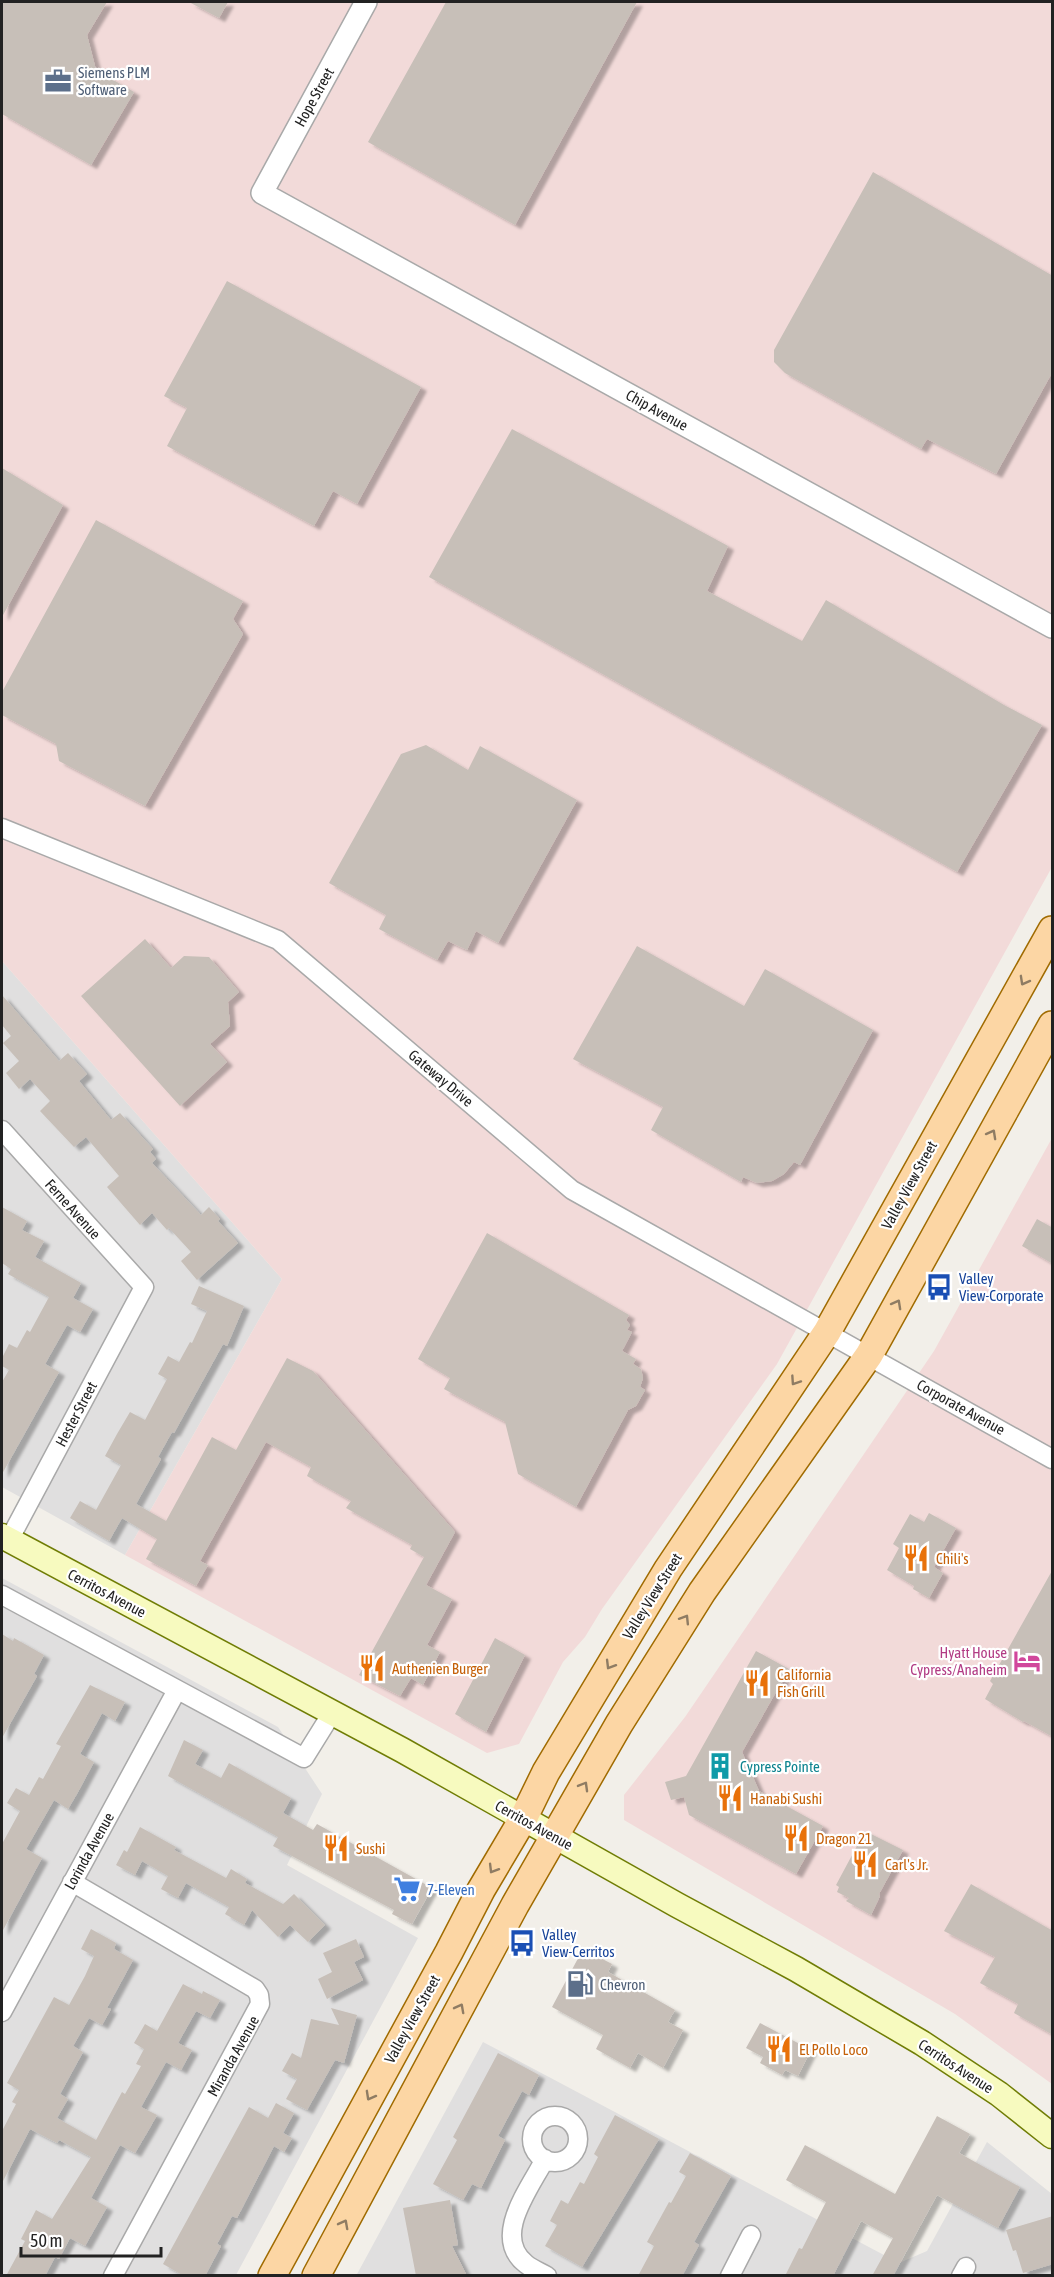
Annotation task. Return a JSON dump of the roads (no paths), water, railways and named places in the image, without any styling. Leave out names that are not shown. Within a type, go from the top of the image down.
[{"type":"main road","name":"Valley View Street","points":[[272,2276],[481,1890],[523,1819],[545,1774],[668,1569],[827,1332],[1053,930]]},
{"type":"main road","points":[[316,2276],[485,1960],[619,1724],[702,1592],[869,1355],[1053,1025]]},
{"type":"main road","name":"Cerritos Avenue","points":[[5,1538],[410,1754],[555,1837],[796,1969],[922,2043],[999,2094],[1053,2136]]},
{"type":"street","name":"Hope Street","points":[[262,193],[366,2]]},
{"type":"street","name":"Chip Avenue","points":[[262,193],[1053,627]]},
{"type":"street","name":"Gateway Drive","points":[[2,828],[278,940],[572,1190],[869,1355]]},
{"type":"street","name":"Ferne Avenue","points":[[2,1130],[144,1287]]},
{"type":"street","name":"Hester Street","points":[[5,1538],[144,1287]]},
{"type":"street","name":"Corporate Avenue","points":[[869,1355],[1053,1459]]},
{"type":"street","points":[[2,1595],[304,1758],[332,1713]]},
{"type":"street","name":"Lorinda Avenue","points":[[2,2012],[177,1690]]},
{"type":"street","name":"Miranda Avenue","points":[[72,1882],[255,1989],[259,1995],[260,2004],[113,2276]]},
{"type":"street","points":[[545,2159],[510,2228],[511,2243],[516,2254],[525,2264],[547,2276]]},
{"type":"street","points":[[730,2276],[751,2235]]},
{"type":"place","name":"Siemens PLM Software","points":[[58,81]]},
{"type":"place","name":"Valley View-Corporate","points":[[939,1287]]},
{"type":"place","name":"Chili's","points":[[916,1558]]},
{"type":"place","name":"Hyatt House Cypress/Anaheim","points":[[1027,1661]]},
{"type":"place","name":"Authenien Burger","points":[[372,1668]]},
{"type":"place","name":"California Fish Grill","points":[[757,1683]]},
{"type":"place","name":"Cypress Pointe","points":[[720,1766]]},
{"type":"place","name":"Hanabi Sushi","points":[[730,1798]]},
{"type":"place","name":"Dragon 21","points":[[796,1838]]},
{"type":"place","name":"Sushi","points":[[336,1848]]},
{"type":"place","name":"Carl's Jr.","points":[[865,1864]]},
{"type":"place","name":"7-Eleven","points":[[407,1889]]},
{"type":"place","name":"Valley View-Cerritos","points":[[522,1943]]},
{"type":"place","name":"Chevron","points":[[580,1984]]},
{"type":"place","name":"El Pollo Loco","points":[[779,2049]]}]
